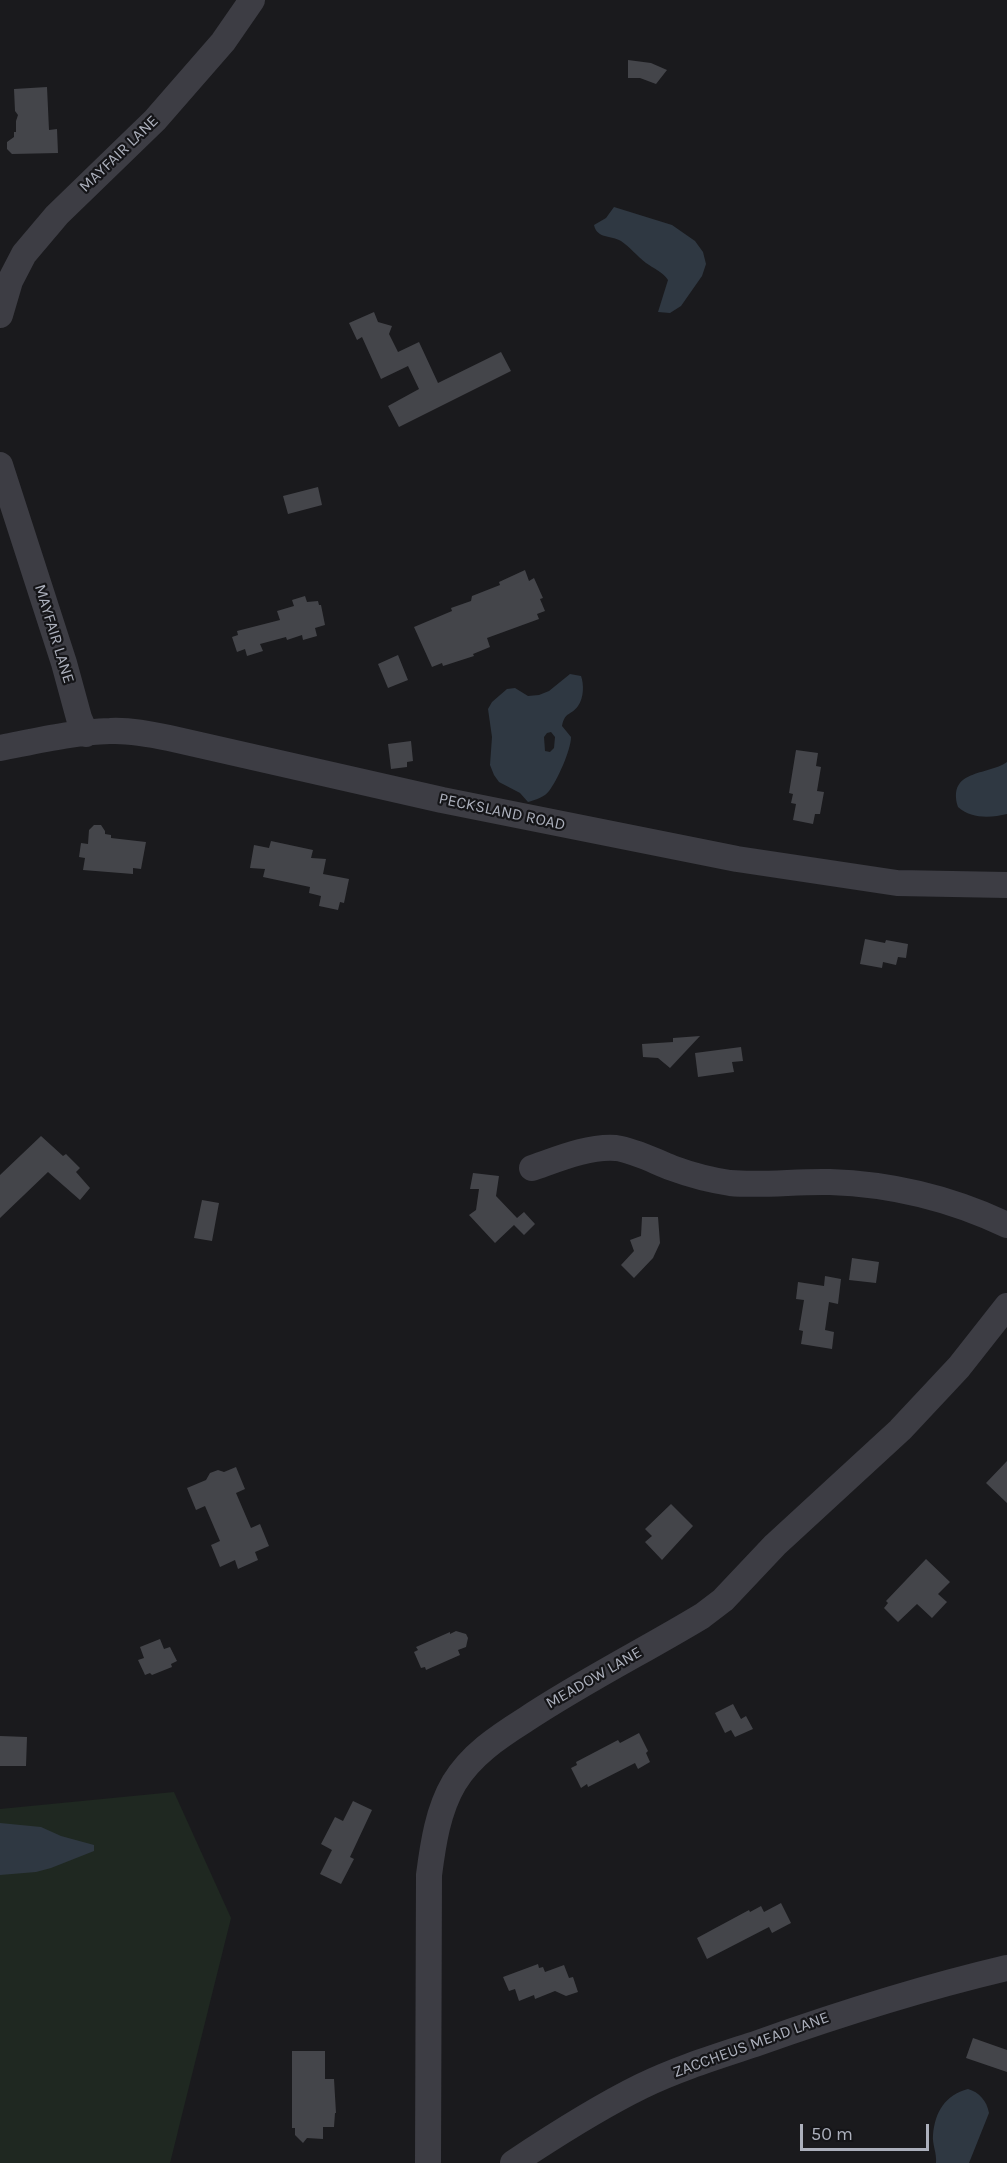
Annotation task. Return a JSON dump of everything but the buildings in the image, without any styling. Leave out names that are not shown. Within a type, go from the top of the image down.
[{"type":"street","name":"MAYFAIR LANE","points":[[0,315],[10,281],[24,254],[57,214],[155,120],[223,42],[252,0]]},
{"type":"street","name":"MAYFAIR LANE","points":[[0,465],[86,734]]},
{"type":"street","name":"PECKSLAND ROAD","points":[[0,748],[80,733],[135,732],[442,800],[737,860],[897,883],[1007,885]]},
{"type":"street","points":[[532,1168],[594,1149],[615,1148],[634,1152],[692,1175],[729,1182],[845,1183],[906,1191],[954,1204],[1007,1225]]},
{"type":"street","name":"MEADOW LANE","points":[[428,2163],[429,1875],[441,1813],[453,1784],[470,1760],[498,1737],[551,1702],[702,1616],[723,1600],[775,1545],[900,1430],[959,1367],[1007,1306]]},
{"type":"street","name":"ZACCHEUS MEAD LANE","points":[[513,2163],[610,2102],[681,2070],[847,2011],[950,1981],[1007,1968]]},
{"type":"shaded area","points":[[614,207],[672,225],[695,241],[703,252],[706,264],[702,276],[681,306],[670,313],[658,312],[668,280],[666,277],[621,241],[598,233],[594,225],[606,218]]},
{"type":"shaded area","points":[[570,674],[581,676],[583,687],[580,703],[565,718],[562,726],[571,737],[563,765],[547,793],[528,802],[520,793],[499,782],[494,775],[490,765],[492,737],[488,709],[492,702],[507,689],[515,688],[528,696],[549,691]],"holes":[[[551,732],[555,737],[554,748],[550,752],[545,751],[544,737]]]},
{"type":"shaded area","points":[[1007,762],[1007,814],[975,816],[958,807],[956,795],[958,786],[963,780]]},
{"type":"shaded area","points":[[174,1792],[231,1918],[170,2163],[0,2163],[0,1809]]},
{"type":"shaded area","points":[[0,1823],[41,1827],[61,1836],[94,1845],[94,1851],[36,1872],[0,1875]]},
{"type":"shaded area","points":[[968,2089],[976,2092],[982,2098],[989,2113],[969,2163],[936,2163],[933,2135],[939,2112],[953,2095]]}]
